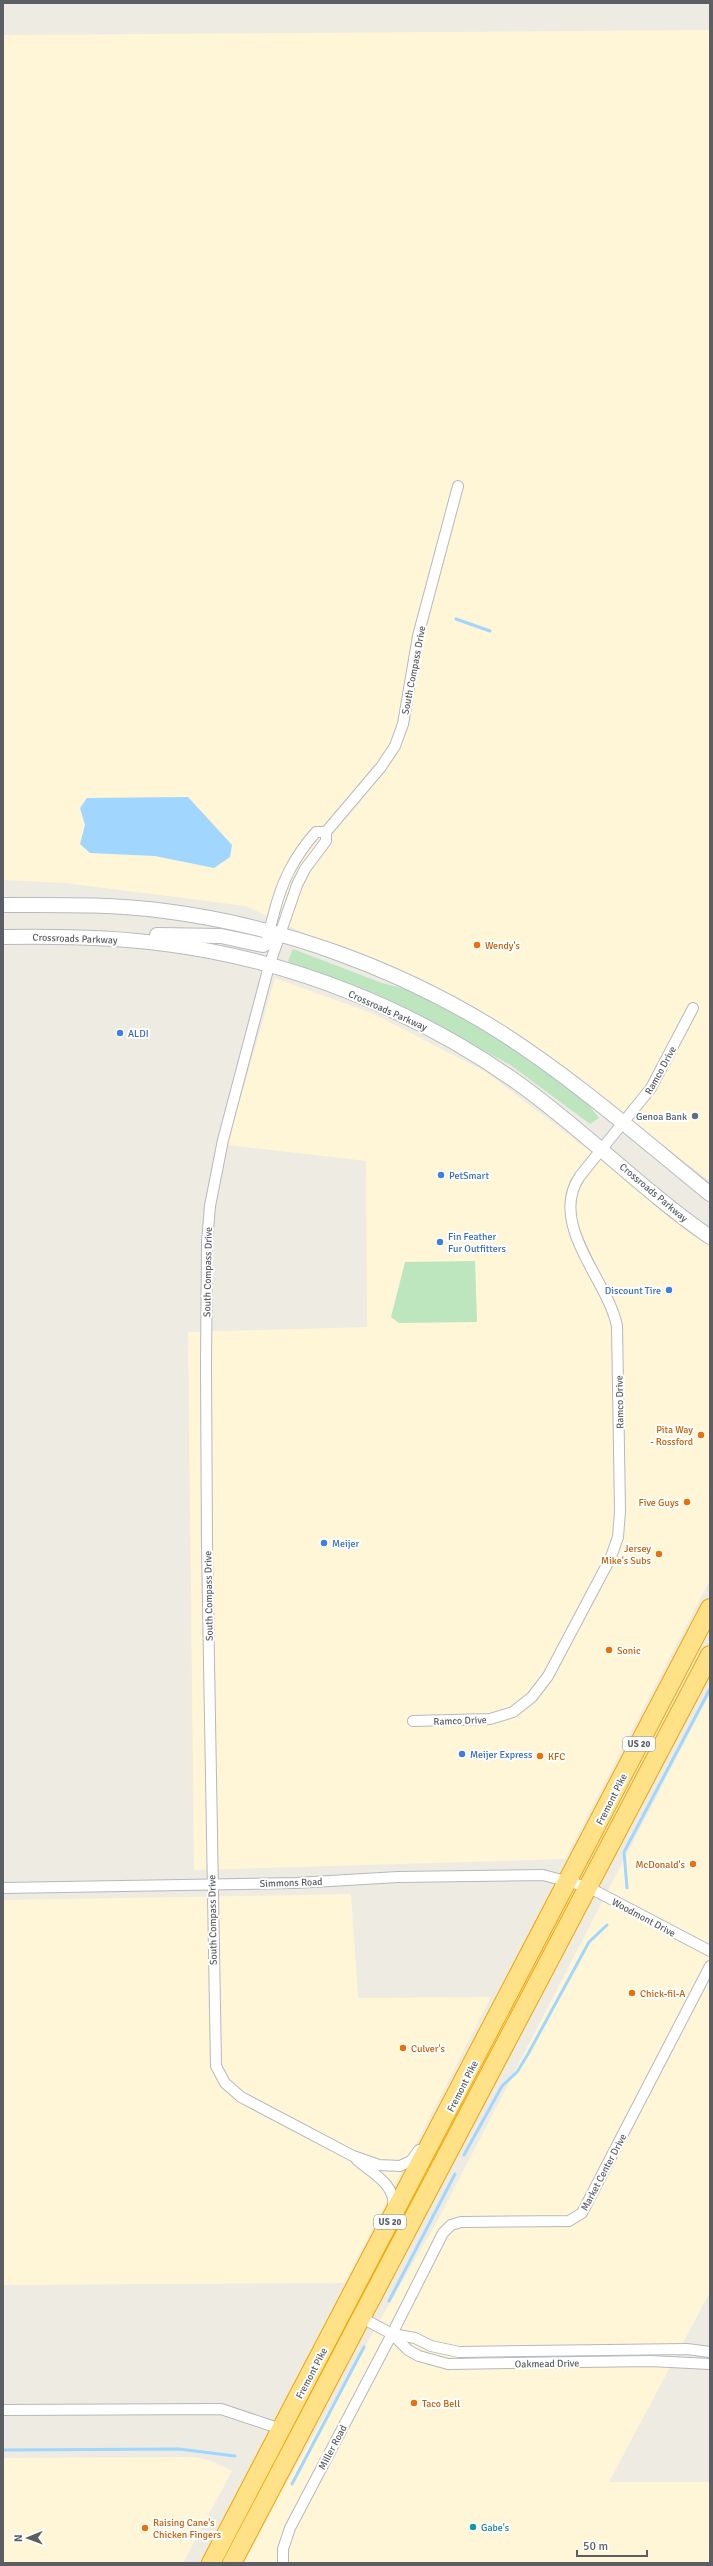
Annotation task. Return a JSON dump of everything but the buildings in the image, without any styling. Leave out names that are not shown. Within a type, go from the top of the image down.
[{"type":"highway","name":"Fremont Pike","points":[[232,2563],[362,2318],[578,1884],[687,1653],[710,1608]]},
{"type":"highway","name":"Fremont Pike","points":[[211,2563],[448,2113],[710,1655]]},
{"type":"highway","points":[[362,2318],[358,2304],[390,2240],[393,2217]]},
{"type":"highway","points":[[307,2422],[312,2394],[341,2334],[344,2309]]},
{"type":"street","name":"South Compass Drive","points":[[273,936],[305,869],[326,841],[326,832],[381,767],[395,746],[408,701],[418,636],[458,486]]},
{"type":"street","name":"South Compass Drive","points":[[326,832],[316,832],[300,849],[291,865],[279,893],[269,966],[215,1173],[207,1242],[207,1530],[214,2059],[218,2073],[225,2083],[241,2097],[353,2156],[386,2166],[406,2164],[417,2153],[432,2125],[448,2113]]},
{"type":"street","points":[[3,905],[80,904],[165,911],[273,936],[377,968],[454,1005],[532,1053],[623,1123],[710,1194]]},
{"type":"street","points":[[3,913],[33,905]]},
{"type":"street","points":[[90,937],[148,934],[221,936],[263,945],[273,936]]},
{"type":"street","name":"Crossroads Parkway","points":[[3,937],[90,937],[168,944],[269,966],[338,988],[400,1014],[444,1037],[516,1082],[602,1148],[710,1237]]},
{"type":"street","name":"Ramco Drive","points":[[414,1721],[490,1719],[513,1712],[532,1697],[548,1676],[615,1546],[620,1511],[617,1326],[613,1312],[590,1269],[576,1232],[570,1207],[573,1186],[651,1088],[693,1008]]},
{"type":"street","name":"Simmons Road","points":[[3,1888],[212,1884],[486,1875],[543,1875],[578,1884]]},
{"type":"street","name":"Woodmont Drive","points":[[578,1884],[710,1951]]},
{"type":"street","name":"Market Center Drive","points":[[392,2334],[436,2245],[451,2225],[461,2222],[569,2221],[582,2213],[710,1966]]},
{"type":"street","name":"South Compass Drive","points":[[353,2156],[390,2188],[394,2202],[393,2217]]},
{"type":"street","name":"Oakmead Drive","points":[[362,2318],[392,2334],[408,2350],[419,2356],[448,2364],[650,2361],[710,2364]]},
{"type":"street","name":"Oakmead Drive","points":[[392,2334],[415,2338],[431,2346],[459,2352],[687,2349],[710,2352]]},
{"type":"street","name":"Miller Road","points":[[283,2563],[283,2549],[290,2528],[392,2334]]},
{"type":"street","points":[[3,2410],[221,2409],[282,2429]]},
{"type":"shaded area","points":[[710,30],[710,1181],[500,1024],[246,906],[65,883],[3,880],[3,35]]},
{"type":"shaded area","points":[[275,978],[374,1014],[486,1072],[710,1243],[710,1580],[565,1859],[194,1870],[188,1332],[367,1327],[366,1161],[227,1145]]},
{"type":"shaded area","points":[[710,1693],[710,2292],[609,2482],[710,2482],[710,2563],[244,2563],[280,2494],[440,2216]]},
{"type":"shaded area","points":[[351,1894],[358,1998],[491,1997],[345,2283],[3,2285],[3,1900]]},
{"type":"shaded area","points":[[195,2457],[212,2461],[232,2471],[183,2563],[3,2563],[3,2458]]},
{"type":"green space","points":[[293,949],[382,983],[410,990],[493,1035],[550,1074],[588,1104],[599,1118],[590,1124],[509,1064],[390,1002],[297,967],[288,961]]},
{"type":"green space","points":[[475,1261],[477,1322],[399,1323],[391,1317],[405,1262]]},
{"type":"water","points":[[188,797],[232,845],[230,857],[214,868],[155,856],[90,853],[80,844],[85,825],[80,808],[87,798]]},
{"type":"waterway","points":[[456,619],[490,631]]},
{"type":"waterway","points":[[627,1888],[624,1852],[710,1689]]},
{"type":"waterway","points":[[464,2155],[502,2086],[517,2072],[528,2054],[589,1942],[607,1925]]},
{"type":"waterway","points":[[389,2301],[455,2174]]},
{"type":"waterway","points":[[292,2484],[364,2347]]},
{"type":"waterway","points":[[3,2450],[179,2449],[235,2456]]},
{"type":"place","name":"Wendy's","points":[[477,945]]},
{"type":"place","name":"ALDI","points":[[120,1033]]},
{"type":"place","name":"Genoa Bank","points":[[695,1116]]},
{"type":"place","name":"PetSmart","points":[[441,1175]]},
{"type":"place","name":"Fin Feather Fur Outfitters","points":[[440,1242]]},
{"type":"place","name":"Discount Tire","points":[[669,1290]]},
{"type":"place","name":"Pita Way - Rossford","points":[[701,1435]]},
{"type":"place","name":"Five Guys","points":[[687,1502]]},
{"type":"place","name":"Meijer","points":[[324,1543]]},
{"type":"place","name":"Jersey Mike's Subs","points":[[659,1554]]},
{"type":"place","name":"Sonic","points":[[609,1650]]},
{"type":"place","name":"Meijer Express","points":[[462,1754]]},
{"type":"place","name":"KFC","points":[[540,1756]]},
{"type":"place","name":"McDonald's","points":[[693,1864]]},
{"type":"place","name":"Chick-fil-A","points":[[632,1993]]},
{"type":"place","name":"Culver's","points":[[403,2048]]},
{"type":"place","name":"Taco Bell","points":[[414,2403]]},
{"type":"place","name":"Gabe's","points":[[473,2527]]},
{"type":"place","name":"Raising Cane's Chicken Fingers","points":[[145,2528]]}]
